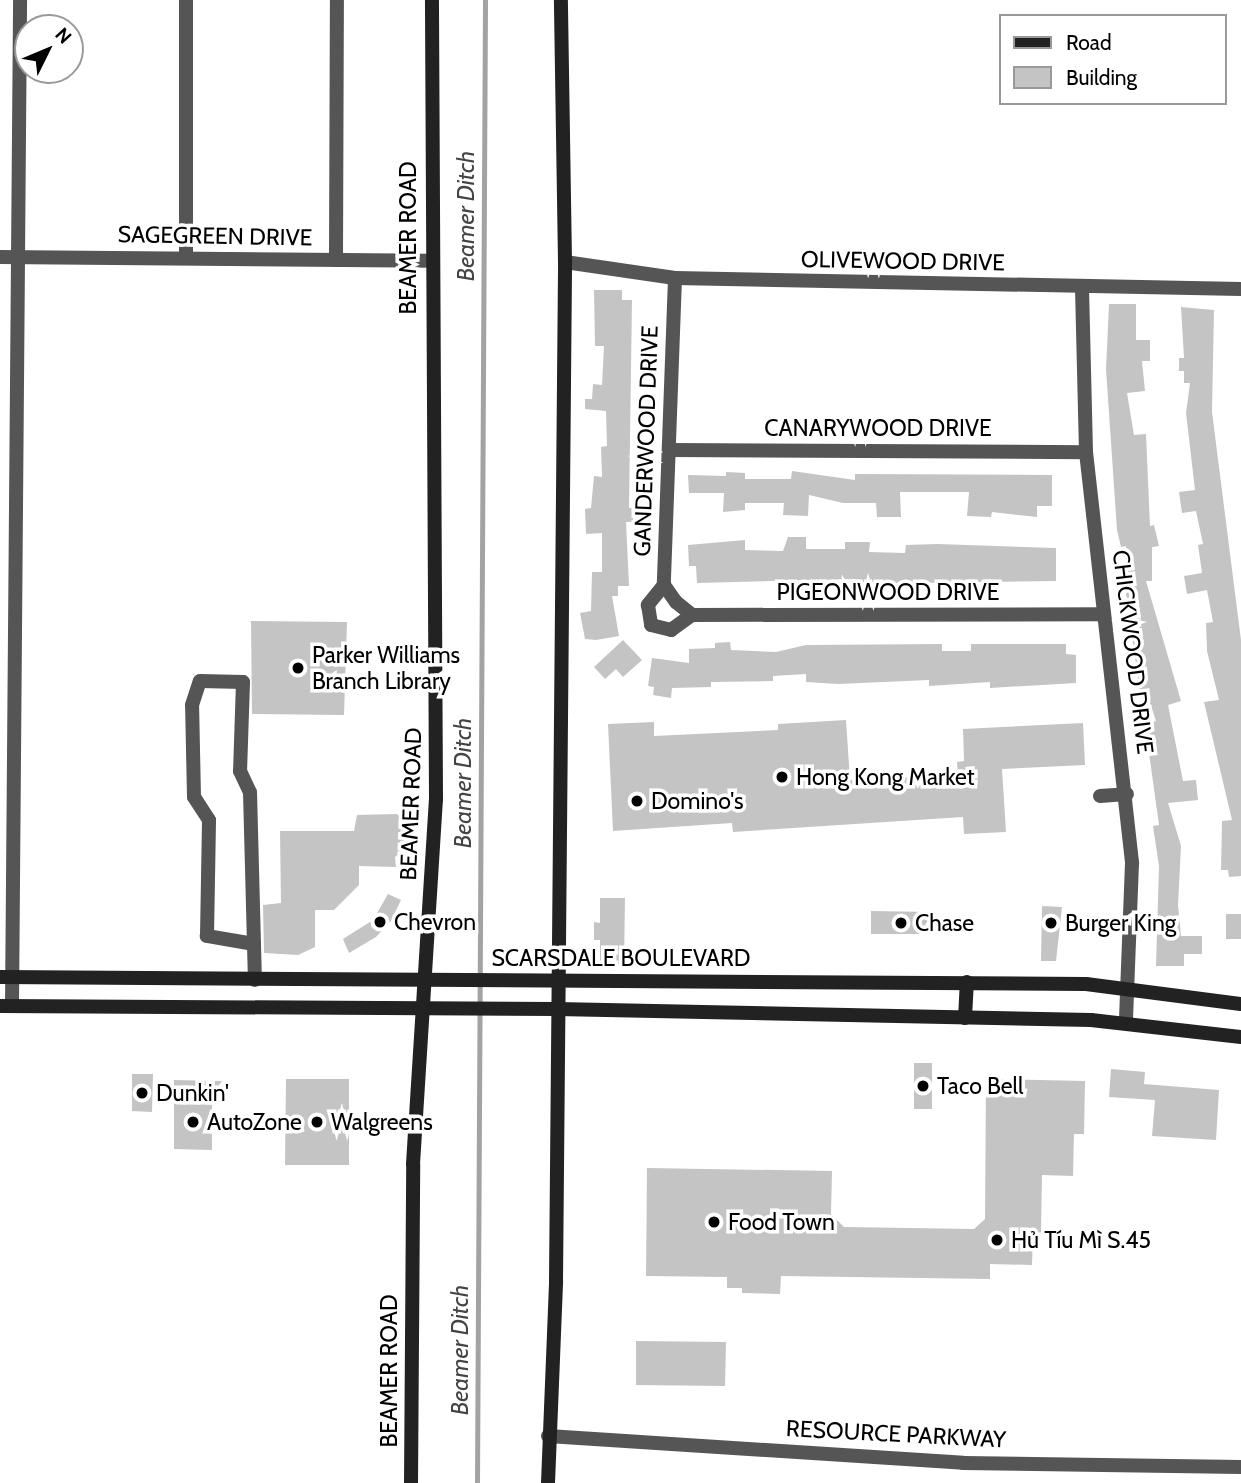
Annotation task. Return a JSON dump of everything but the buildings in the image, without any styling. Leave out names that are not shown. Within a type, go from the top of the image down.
[{"type":"main road","name":"BEAMER ROAD","points":[[411,1483],[413,1164],[431,1010],[426,982],[436,799],[437,635],[430,261],[432,0]]},
{"type":"main road","points":[[548,1483],[556,1281],[565,262],[561,0]]},
{"type":"main road","name":"SCARSDALE BOULEVARD","points":[[7,977],[426,982],[542,979],[967,982],[1128,987],[1241,1004]]},
{"type":"main road","points":[[965,1018],[967,982]]},
{"type":"main road","points":[[6,1006],[557,1009],[1126,1021],[1241,1037]]},
{"type":"street","points":[[6,1006],[20,257],[20,0]]},
{"type":"street","points":[[186,0],[186,257]]},
{"type":"street","points":[[336,260],[337,0]]},
{"type":"street","name":"SAGEGREEN DRIVE","points":[[0,257],[430,261]]},
{"type":"street","name":"OLIVEWOOD DRIVE","points":[[565,262],[675,278],[1241,289]]},
{"type":"street","name":"GANDERWOOD DRIVE","points":[[675,278],[664,585],[676,602],[692,615]]},
{"type":"street","name":"CHICKWOOD DRIVE","points":[[1082,288],[1086,452],[1127,794],[1132,863],[1126,1021]]},
{"type":"street","name":"CANARYWOOD DRIVE","points":[[669,450],[1086,452]]},
{"type":"street","points":[[664,585],[648,605],[651,625],[671,630],[692,615]]},
{"type":"street","name":"PIGEONWOOD DRIVE","points":[[692,615],[1104,614]]},
{"type":"street","points":[[254,944],[207,936],[209,820],[194,797],[192,705],[201,681],[243,682],[240,771],[250,792],[255,981]]},
{"type":"street","points":[[1100,796],[1127,794]]},
{"type":"street","name":"RESOURCE PARKWAY","points":[[548,1436],[964,1463],[1241,1467]]},
{"type":"waterway","name":"Beamer Ditch","points":[[477,1483],[485,0]]},
{"type":"place","name":"Parker Williams Branch Library","points":[[298,668]]},
{"type":"place","name":"Hong Kong Market","points":[[782,777]]},
{"type":"place","name":"Domino's","points":[[637,801]]},
{"type":"place","name":"Chevron","points":[[380,922]]},
{"type":"place","name":"Chase","points":[[901,923]]},
{"type":"place","name":"Burger King","points":[[1051,923]]},
{"type":"place","name":"Taco Bell","points":[[923,1086]]},
{"type":"place","name":"Dunkin'","points":[[142,1093]]},
{"type":"place","name":"AutoZone","points":[[193,1122]]},
{"type":"place","name":"Walgreens","points":[[317,1122]]},
{"type":"place","name":"Food Town","points":[[714,1222]]},
{"type":"place","name":"Hủ Tíu Mì S.45","points":[[997,1240]]}]
